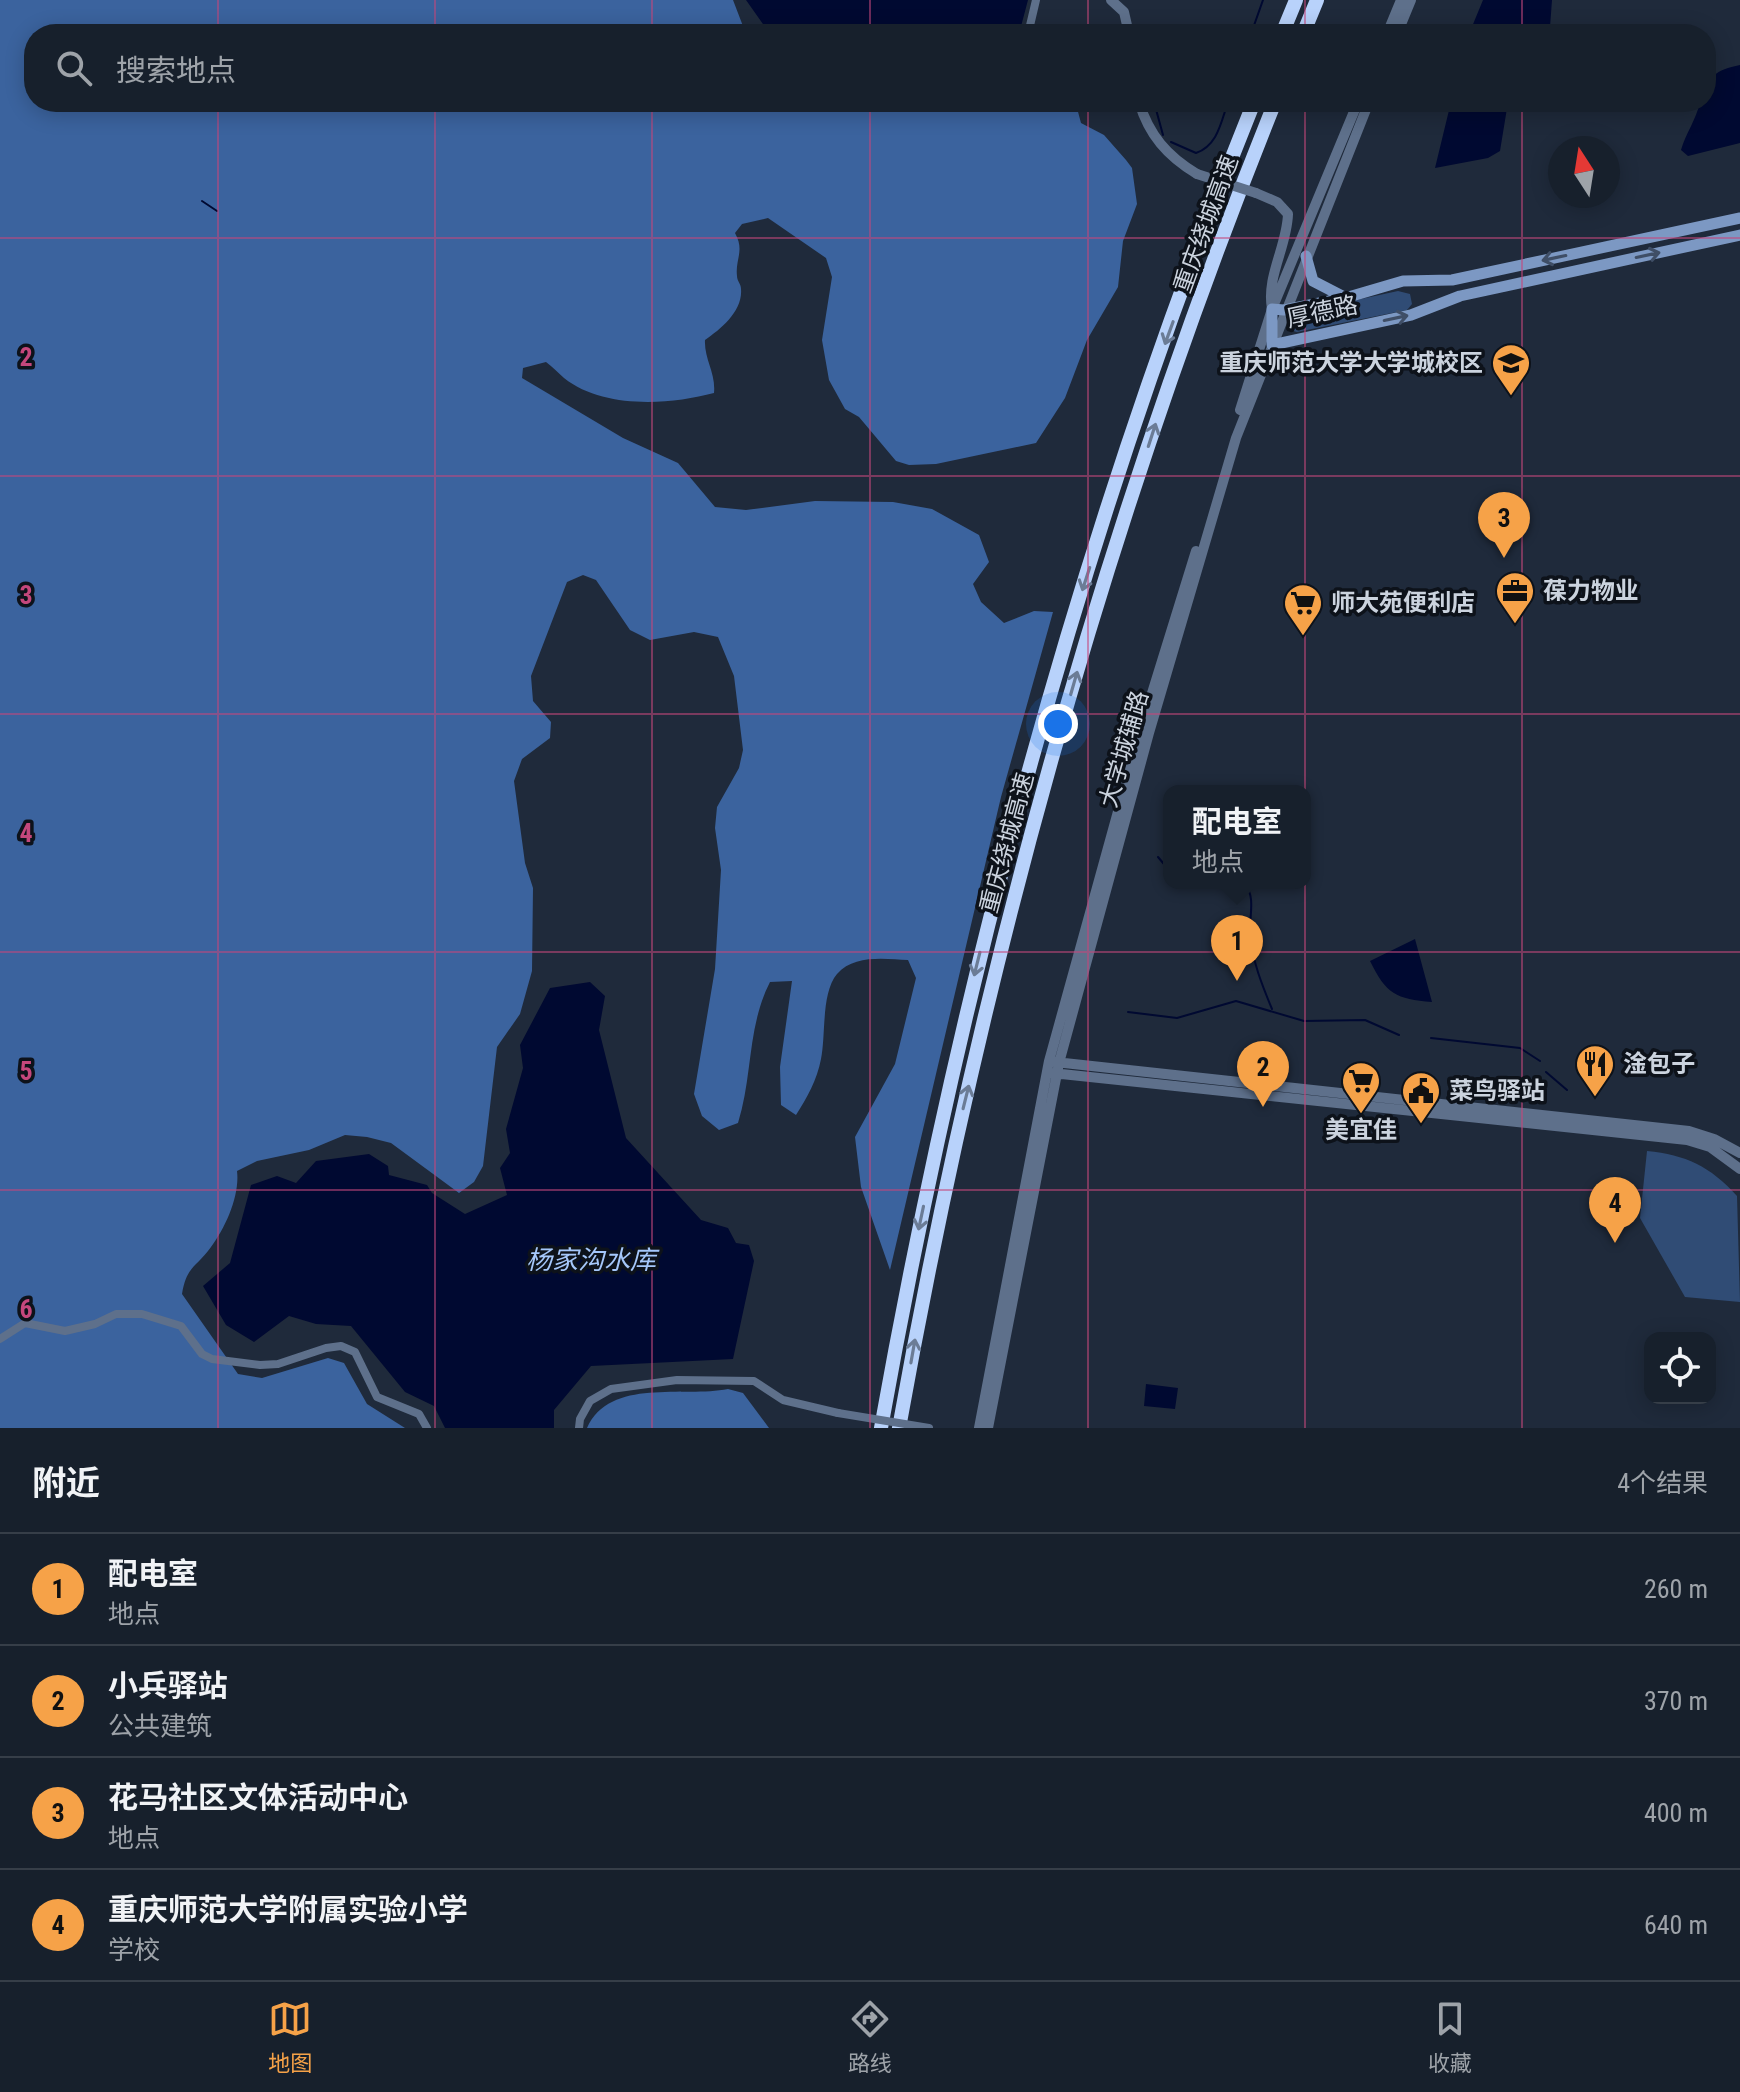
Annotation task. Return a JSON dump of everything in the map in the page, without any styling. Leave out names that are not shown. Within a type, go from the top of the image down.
[{"type":"highway","points":[[1286,24],[1296,0]]},
{"type":"highway","points":[[1307,24],[1317,0]]},
{"type":"highway","name":"重庆绕城高速","points":[[881,1428],[972,980],[1023,789],[1075,611],[1146,393],[1250,112]]},
{"type":"highway","name":"重庆绕城高速","points":[[899,1428],[955,1145],[1043,792],[1093,616],[1164,398],[1271,112]]},
{"type":"main road","name":"厚德路","points":[[1740,218],[1452,280],[1403,281],[1345,298],[1278,310],[1272,345],[1411,315],[1460,296],[1740,235]]},
{"type":"main road","points":[[1306,256],[1313,281],[1345,298]]},
{"type":"street","points":[[1030,24],[1036,0]]},
{"type":"street","points":[[1111,0],[1124,12],[1127,24]]},
{"type":"street","points":[[1391,24],[1401,0]]},
{"type":"street","points":[[1401,24],[1411,0]]},
{"type":"street","points":[[1142,112],[1149,130],[1176,161],[1197,174],[1277,202],[1288,214],[1269,291],[1278,310]]},
{"type":"street","name":"大学城辅路","points":[[979,1428],[1053,1067],[1140,732],[1278,310],[1354,112]]},
{"type":"street","name":"大学城辅路","points":[[1278,310],[1306,256],[1365,112]]},
{"type":"street","name":"大学城辅路","points":[[988,1428],[1053,1067],[1236,438],[1272,345]]},
{"type":"street","points":[[1053,1067],[1689,1131],[1714,1139],[1740,1153]]},
{"type":"street","points":[[1053,1067],[1687,1140],[1710,1147],[1740,1169]]},
{"type":"street","points":[[0,1339],[25,1323],[65,1331],[95,1324],[116,1314],[142,1314],[181,1326],[202,1354],[212,1359],[278,1364],[341,1346],[355,1352],[377,1397],[419,1414],[427,1428]]},
{"type":"street","points":[[579,1428],[590,1401],[611,1389],[677,1380],[754,1381],[783,1400],[838,1413],[929,1428]]},
{"type":"shaded area","points":[[0,0],[733,0],[742,24],[24,24],[24,112],[1078,112],[1081,123],[1104,135],[1132,168],[1137,204],[1123,241],[1118,287],[1087,340],[1065,398],[1036,443],[936,464],[909,465],[896,461],[859,417],[845,409],[829,380],[822,340],[832,277],[826,258],[768,218],[742,224],[735,233],[740,250],[737,278],[741,297],[730,319],[705,340],[714,393],[657,402],[617,400],[580,388],[546,362],[523,368],[522,378],[623,438],[678,463],[715,507],[746,510],[815,501],[893,502],[932,509],[979,535],[989,562],[973,584],[981,602],[1004,623],[1034,611],[1053,612],[1001,797],[890,1270],[861,1187],[855,1137],[895,1064],[916,978],[908,960],[890,959],[852,963],[837,974],[828,992],[819,1067],[796,1115],[781,1105],[780,1067],[792,981],[770,982],[757,1016],[738,1123],[719,1130],[702,1116],[694,1094],[715,969],[721,870],[715,828],[717,807],[739,768],[743,750],[734,676],[718,637],[694,632],[650,640],[630,630],[596,580],[583,575],[567,582],[531,676],[533,701],[551,722],[550,738],[522,759],[514,781],[525,863],[533,888],[532,971],[520,1014],[497,1047],[483,1166],[474,1182],[459,1193],[391,1143],[345,1135],[309,1150],[257,1161],[237,1171],[234,1200],[227,1220],[211,1247],[189,1272],[182,1294],[238,1374],[262,1378],[328,1358],[344,1363],[367,1404],[405,1428],[0,1428]]},
{"type":"shaded area","points":[[1398,291],[1410,294],[1412,304],[1407,310],[1297,332],[1290,330],[1289,320],[1296,313]]},
{"type":"shaded area","points":[[1647,1151],[1696,1164],[1717,1177],[1737,1196],[1740,1302],[1685,1297],[1640,1218]]},
{"type":"shaded area","points":[[728,1389],[743,1393],[769,1428],[587,1428],[598,1412],[630,1396]]},
{"type":"water","points":[[746,0],[1028,0],[1022,24],[763,24]]},
{"type":"water","points":[[1483,0],[1552,0],[1550,24],[1473,24]]},
{"type":"water","points":[[1740,65],[1740,143],[1688,156],[1681,150],[1697,112],[1716,112],[1716,74]]},
{"type":"water","points":[[1449,112],[1506,112],[1500,151],[1488,158],[1435,168]]},
{"type":"water","points":[[1440,591],[1470,593],[1470,599],[1458,616],[1446,610],[1428,611],[1424,596]]},
{"type":"water","points":[[1415,939],[1432,1002],[1394,993],[1381,981],[1370,961]]},
{"type":"water","name":"杨家沟水库","points":[[590,982],[605,996],[599,1030],[626,1138],[701,1220],[728,1228],[736,1243],[749,1245],[754,1261],[733,1359],[591,1366],[554,1410],[554,1428],[445,1428],[434,1406],[405,1392],[351,1326],[316,1324],[289,1316],[254,1342],[226,1325],[203,1286],[230,1263],[251,1185],[277,1176],[296,1183],[316,1161],[369,1154],[388,1166],[389,1175],[427,1185],[432,1193],[465,1214],[507,1195],[500,1168],[510,1153],[506,1129],[523,1068],[520,1045],[550,988]]},
{"type":"water","points":[[1146,1384],[1178,1388],[1175,1409],[1144,1406]]},
{"type":"waterway","points":[[1255,24],[1263,0]]},
{"type":"waterway","points":[[1157,112],[1163,135]]},
{"type":"waterway","points":[[1171,142],[1196,153],[1214,139],[1225,112]]},
{"type":"waterway","points":[[202,201],[217,211]]},
{"type":"waterway","points":[[1158,857],[1163,863]]},
{"type":"waterway","points":[[1248,889],[1253,953],[1272,1009]]},
{"type":"waterway","points":[[1128,1012],[1177,1018],[1236,1001],[1304,1021],[1365,1020],[1399,1035]]},
{"type":"waterway","points":[[1431,1038],[1520,1048],[1540,1061]]},
{"type":"waterway","points":[[1546,1072],[1567,1090]]},
{"type":"place","name":"重庆师范大学大学城校区","points":[[1511,397]]},
{"type":"place","name":"花马社区文体活动中心","points":[[1504,558]]},
{"type":"place","name":"葆力物业","points":[[1515,625]]},
{"type":"place","name":"师大苑便利店","points":[[1303,637]]},
{"type":"place","name":"配电室","points":[[1237,981]]},
{"type":"place","name":"淦包子","points":[[1595,1098]]},
{"type":"place","name":"小兵驿站","points":[[1263,1107]]},
{"type":"place","name":"美宜佳","points":[[1361,1115]]},
{"type":"place","name":"菜鸟驿站","points":[[1421,1125]]},
{"type":"place","name":"重庆师范大学附属实验小学","points":[[1615,1243]]}]
